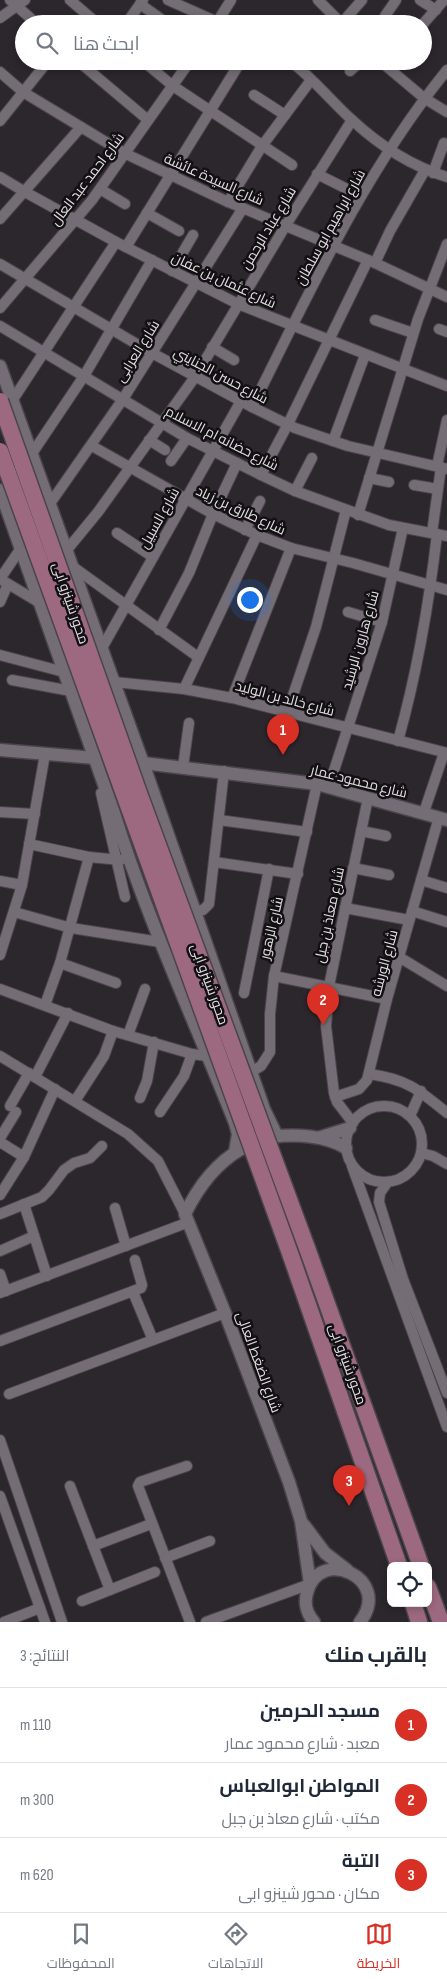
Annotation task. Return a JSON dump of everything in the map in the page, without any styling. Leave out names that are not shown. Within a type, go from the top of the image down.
[{"type":"main road","name":"محور شينزو ابى","points":[[6,401],[140,796],[307,1248],[419,1562]]},
{"type":"main road","name":"محور شينزو ابى","points":[[0,451],[291,1256],[398,1562]]},
{"type":"main road","points":[[432,1598],[441,1622]]},
{"type":"main road","points":[[414,1607],[419,1622]]},
{"type":"street","points":[[70,0],[88,15]]},
{"type":"street","points":[[168,0],[201,15]]},
{"type":"street","points":[[223,15],[231,0]]},
{"type":"street","points":[[318,0],[333,15]]},
{"type":"street","points":[[350,15],[362,0]]},
{"type":"street","points":[[386,15],[396,0]]},
{"type":"street","points":[[420,0],[436,10]]},
{"type":"street","points":[[431,15],[444,0]]},
{"type":"street","points":[[0,18],[17,2],[29,15]]},
{"type":"street","points":[[132,15],[141,2],[157,15]]},
{"type":"street","points":[[0,121],[40,70]]},
{"type":"street","points":[[89,70],[148,120]]},
{"type":"street","points":[[153,70],[172,86],[292,165]]},
{"type":"street","name":"شارع احمد عبد العال","points":[[0,308],[76,220],[100,189],[184,70]]},
{"type":"street","points":[[6,401],[44,352],[74,307],[121,244],[147,213],[235,70]]},
{"type":"street","points":[[302,70],[352,120],[389,150],[429,171],[447,177]]},
{"type":"street","points":[[393,70],[424,98],[447,112]]},
{"type":"street","name":"شارع ابراهيم ابو سلطان","points":[[252,407],[332,245],[389,150],[424,98],[447,70]]},
{"type":"street","name":"شارع السيدة عائشة","points":[[0,72],[22,92],[124,153],[228,202],[286,225],[447,297]]},
{"type":"street","points":[[228,202],[262,146],[311,80]]},
{"type":"street","points":[[254,95],[285,115]]},
{"type":"street","name":"شارع عباد الرحمن","points":[[66,551],[98,512],[195,377],[317,174],[352,120]]},
{"type":"street","points":[[0,219],[81,128]]},
{"type":"street","points":[[261,475],[288,424],[328,340],[371,262],[429,171],[444,143]]},
{"type":"street","points":[[317,174],[362,196]]},
{"type":"street","name":"شارع عثمان بن عفان","points":[[0,177],[76,220],[238,304],[447,386]]},
{"type":"street","points":[[100,189],[126,204]]},
{"type":"street","name":"شارع العرابى","points":[[50,505],[123,399],[243,208]]},
{"type":"street","points":[[147,213],[179,231]]},
{"type":"street","points":[[172,271],[193,235]]},
{"type":"street","points":[[358,515],[413,333],[447,244]]},
{"type":"street","points":[[32,455],[84,376],[152,260]]},
{"type":"street","name":"شارع حسن الجنايني","points":[[0,264],[195,377],[288,424],[333,441],[442,467]]},
{"type":"street","points":[[375,320],[413,333]]},
{"type":"street","name":"شارع حضانه ام الاسلام","points":[[0,326],[187,438],[261,475],[295,491],[358,515],[404,528],[439,534]]},
{"type":"street","points":[[212,348],[234,360]]},
{"type":"street","points":[[333,441],[365,355]]},
{"type":"street","points":[[0,366],[6,401],[32,455],[143,763],[251,1072],[269,1121],[277,1136]]},
{"type":"street","name":"شارع السبيل","points":[[102,648],[241,401]]},
{"type":"street","points":[[398,741],[418,664],[439,534],[438,489],[447,420]]},
{"type":"street","points":[[171,461],[187,438]]},
{"type":"street","points":[[149,440],[164,450]]},
{"type":"street","name":"شارع طارق بن زياد","points":[[92,446],[213,514],[257,535],[291,548],[334,558],[447,590]]},
{"type":"street","points":[[295,491],[312,458]]},
{"type":"street","points":[[159,630],[189,573],[213,514],[237,463]]},
{"type":"street","points":[[369,478],[390,482]]},
{"type":"street","points":[[414,485],[438,489]]},
{"type":"street","points":[[0,490],[95,758],[123,861],[125,897]]},
{"type":"street","points":[[245,530],[260,500]]},
{"type":"street","points":[[287,713],[316,626],[346,510]]},
{"type":"street","name":"شارع هارون الرشيد","points":[[323,785],[347,729],[382,622],[404,528]]},
{"type":"street","points":[[117,533],[153,558]]},
{"type":"street","points":[[184,689],[257,535]]},
{"type":"street","points":[[0,602],[3,580],[20,548]]},
{"type":"street","points":[[232,698],[291,548]]},
{"type":"street","points":[[72,566],[198,657]]},
{"type":"street","points":[[3,580],[40,603]]},
{"type":"street","points":[[348,612],[382,622]]},
{"type":"street","points":[[0,655],[64,672]]},
{"type":"street","points":[[12,680],[71,691]]},
{"type":"street","name":"شارع خالد بن الوليد","points":[[114,682],[184,689],[232,698],[347,729],[446,752]]},
{"type":"street","points":[[183,767],[189,722]]},
{"type":"street","points":[[0,750],[95,758]]},
{"type":"street","points":[[424,812],[446,752]]},
{"type":"street","points":[[0,955],[22,886],[45,754]]},
{"type":"street","name":"شارع محمود عمار","points":[[143,763],[224,771],[323,785],[443,818]]},
{"type":"street","points":[[195,911],[203,910],[209,904],[224,771]]},
{"type":"street","name":"شارع الزهور","points":[[251,1072],[261,1066],[270,1052],[270,1014],[274,976],[307,832],[323,785]]},
{"type":"street","points":[[101,793],[123,861],[160,942],[220,1083],[237,1128],[235,1152]]},
{"type":"street","name":"شارع معاذ بن جبل","points":[[351,1126],[335,1097],[331,1083],[326,1026],[328,986],[368,798]]},
{"type":"street","points":[[0,812],[35,814]]},
{"type":"street","name":"شارع الورشه","points":[[335,1097],[364,1086],[369,1074],[421,880],[443,818]]},
{"type":"street","points":[[219,820],[307,832]]},
{"type":"street","points":[[361,831],[386,836]]},
{"type":"street","points":[[30,844],[89,857],[123,861]]},
{"type":"street","points":[[45,1005],[60,964],[89,857]]},
{"type":"street","points":[[214,862],[298,874]]},
{"type":"street","points":[[353,868],[389,876]]},
{"type":"street","points":[[244,993],[269,869]]},
{"type":"street","points":[[421,880],[447,888]]},
{"type":"street","points":[[0,881],[22,886]]},
{"type":"street","points":[[345,908],[447,922]]},
{"type":"street","points":[[14,912],[70,928],[160,942]]},
{"type":"street","points":[[399,958],[447,986]]},
{"type":"street","points":[[60,964],[116,982]]},
{"type":"street","points":[[274,976],[388,999]]},
{"type":"street","points":[[0,989],[128,1035],[192,1054],[207,1056]]},
{"type":"street","points":[[128,1035],[145,989]]},
{"type":"street","points":[[24,1157],[0,1140],[13,1109],[68,1013]]},
{"type":"street","points":[[75,1101],[104,1056],[114,1030]]},
{"type":"street","points":[[140,1098],[147,1081],[154,1042]]},
{"type":"street","points":[[160,1112],[184,1076],[192,1054]]},
{"type":"street","points":[[0,1056],[128,1134],[151,1154],[164,1171],[187,1218]]},
{"type":"street","points":[[220,1083],[251,1072]]},
{"type":"street","points":[[369,1074],[396,1079],[421,1092],[447,1113]]},
{"type":"street","points":[[0,1195],[24,1157],[55,1089]]},
{"type":"street","points":[[410,1116],[421,1092]]},
{"type":"street","points":[[447,1393],[408,1294],[379,1198],[381,1189],[387,1183],[406,1176],[416,1166],[421,1153],[421,1133],[410,1116],[393,1107],[380,1106],[362,1113],[351,1126],[346,1148],[447,1427]]},
{"type":"street","points":[[318,1138],[351,1126]]},
{"type":"street","points":[[0,1274],[3,1292],[126,1246],[187,1218],[209,1176],[235,1152],[260,1140],[277,1136],[318,1138],[333,1141],[346,1148]]},
{"type":"street","points":[[0,1214],[46,1194],[64,1170],[74,1163],[90,1158],[102,1146]]},
{"type":"street","points":[[421,1153],[433,1156],[447,1164]]},
{"type":"street","points":[[352,1166],[365,1178],[375,1182],[387,1183]]},
{"type":"street","points":[[24,1204],[47,1276]]},
{"type":"street","points":[[115,1208],[126,1246]]},
{"type":"street","name":"شارع الضغط العالى","points":[[187,1218],[289,1482],[301,1521],[310,1584],[306,1594],[310,1621]]},
{"type":"street","points":[[374,1226],[386,1222]]},
{"type":"street","points":[[0,1251],[34,1236]]},
{"type":"street","points":[[0,1341],[133,1292],[142,1286],[135,1260]]},
{"type":"street","points":[[133,1292],[153,1340]]},
{"type":"street","points":[[9,1394],[225,1313]]},
{"type":"street","points":[[0,1440],[62,1622]]},
{"type":"street","points":[[187,1466],[138,1484],[190,1622]]},
{"type":"street","points":[[70,1486],[110,1590]]},
{"type":"street","points":[[0,1496],[3,1513],[45,1622]]},
{"type":"street","name":"شارع الضغط العالى","points":[[301,1521],[325,1554],[361,1580],[367,1591],[368,1605],[360,1622]]},
{"type":"street","points":[[93,1546],[152,1524]]},
{"type":"street","points":[[165,1558],[210,1541]]},
{"type":"street","points":[[206,1622],[310,1584],[318,1575],[330,1570],[336,1569],[350,1572]]},
{"type":"street","points":[[82,1601],[155,1572]]},
{"type":"street","points":[[4,1622],[40,1608]]},
{"type":"place","name":"مسجد الحرمين","points":[[283,755]]},
{"type":"place","name":"المواطن ابوالعباس","points":[[323,1025]]},
{"type":"place","name":"التبة","points":[[349,1506]]}]
